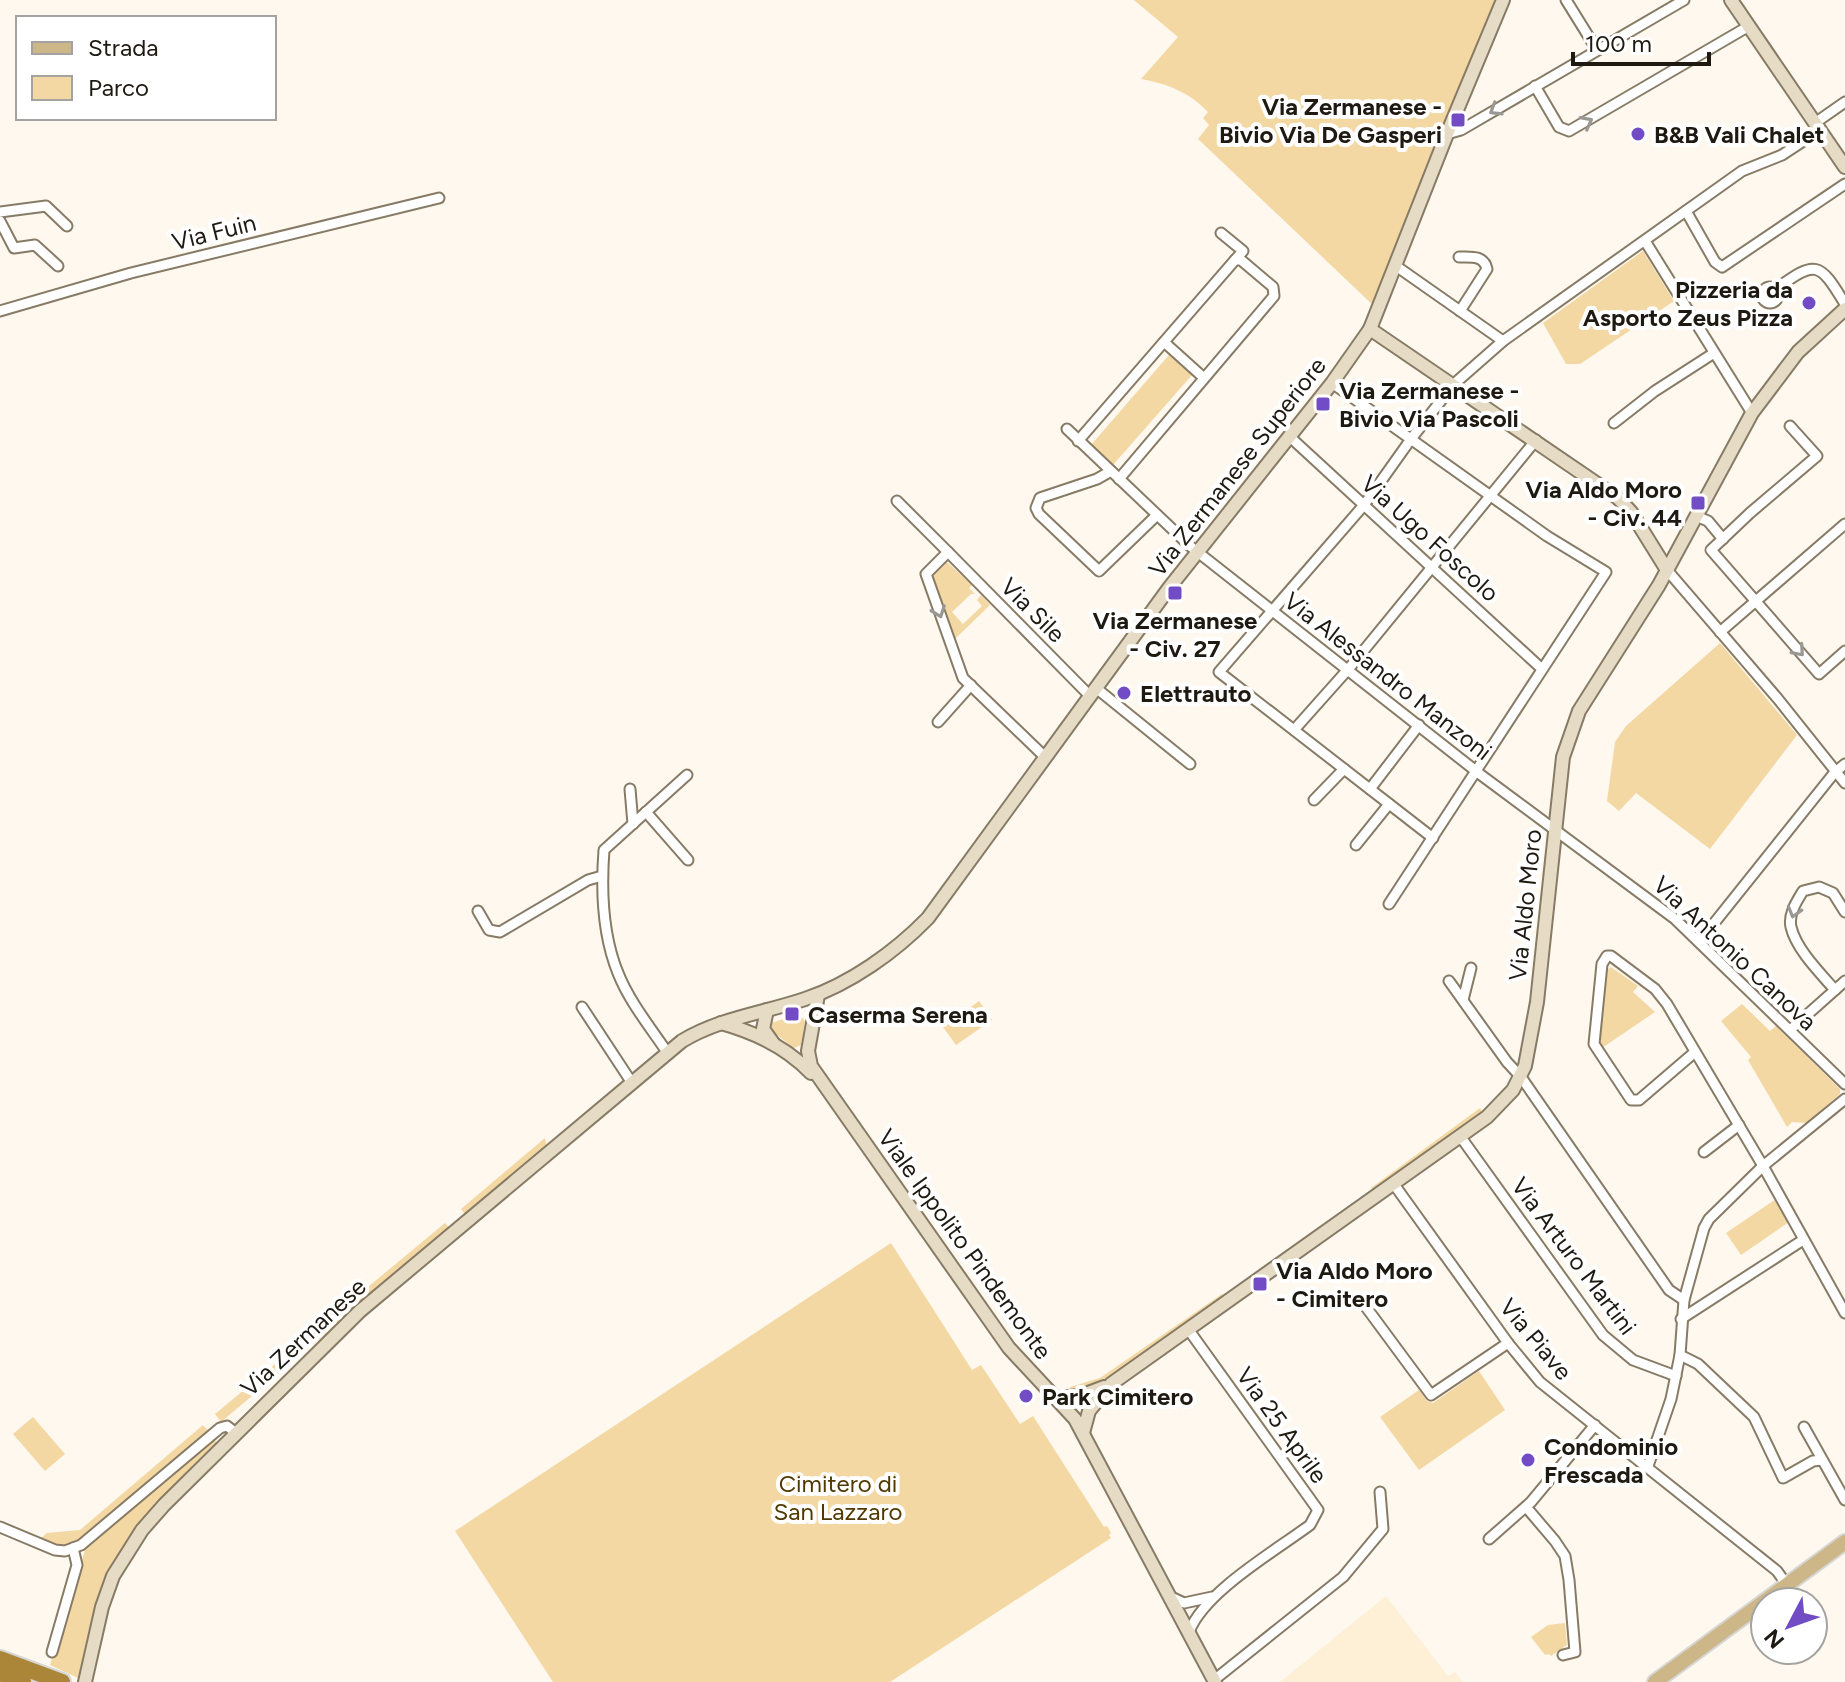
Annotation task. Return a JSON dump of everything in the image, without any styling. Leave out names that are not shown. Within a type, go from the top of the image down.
[{"type":"highway","points":[[0,1659],[62,1682]]},
{"type":"highway","points":[[0,1673],[23,1682]]},
{"type":"main road","points":[[1655,1682],[1845,1542]]},
{"type":"street","name":"Via Zermanese Superiore","points":[[928,918],[1197,552],[1332,383],[1370,329],[1503,0]]},
{"type":"street","points":[[1566,0],[1597,50]]},
{"type":"street","points":[[1447,134],[1461,130],[1684,0]]},
{"type":"street","points":[[1731,0],[1845,167]]},
{"type":"street","points":[[1535,86],[1559,127],[1569,131],[1749,26]]},
{"type":"street","points":[[1433,838],[1219,672],[1364,505],[1454,384],[1503,341],[1742,171],[1782,155],[1845,102]]},
{"type":"street","points":[[1686,211],[1715,262],[1722,267],[1845,184]]},
{"type":"street","name":"Via Fuin","points":[[0,311],[131,273],[439,198]]},
{"type":"street","points":[[0,212],[46,206],[67,226]]},
{"type":"street","points":[[0,221],[14,248],[35,245],[58,266]]},
{"type":"street","points":[[1078,441],[1243,251],[1221,233]]},
{"type":"street","points":[[1645,241],[1752,413]]},
{"type":"street","points":[[1459,257],[1480,258],[1487,269],[1460,311]]},
{"type":"street","points":[[1119,479],[1274,296],[1273,287],[1241,260],[1235,260]]},
{"type":"street","points":[[1396,266],[1503,341]]},
{"type":"street","name":"Via Aldo Moro","points":[[1111,1384],[1460,1136],[1497,1108],[1521,1077],[1537,1002],[1563,757],[1575,719],[1667,570],[1752,413],[1798,352],[1845,306],[1824,274],[1812,268],[1803,270],[1776,289]]},
{"type":"street","points":[[1370,329],[1626,504],[1667,570],[1845,783]]},
{"type":"street","points":[[1164,342],[1204,378]]},
{"type":"street","points":[[1614,423],[1655,391],[1714,353]]},
{"type":"street","points":[[1332,383],[1489,495],[1606,572],[1389,904]]},
{"type":"street","points":[[1790,426],[1817,456],[1711,550],[1819,674],[1845,651]]},
{"type":"street","name":"Via Alessandro Manzoni","points":[[1067,429],[1197,552],[1555,829]]},
{"type":"street","name":"Via Ugo Foscolo","points":[[1290,437],[1542,669]]},
{"type":"street","points":[[1294,730],[1536,440]]},
{"type":"street","points":[[1111,471],[1097,479],[1040,498],[1036,508],[1039,514],[1099,571],[1157,515]]},
{"type":"street","name":"Via Sile","points":[[897,501],[1093,692],[1190,764]]},
{"type":"street","points":[[1696,516],[1708,521],[1723,539]]},
{"type":"street","points":[[1720,632],[1845,524]]},
{"type":"street","points":[[948,552],[926,574],[963,678],[1045,757]]},
{"type":"street","points":[[938,722],[971,685]]},
{"type":"street","points":[[1370,789],[1419,725]]},
{"type":"street","points":[[1699,942],[1835,772],[1845,764]]},
{"type":"street","points":[[1314,800],[1344,769]]},
{"type":"street","points":[[667,1052],[618,974],[609,940],[602,876],[604,850],[687,775]]},
{"type":"street","points":[[630,789],[633,824]]},
{"type":"street","points":[[1356,845],[1389,804]]},
{"type":"street","points":[[646,812],[688,860]]},
{"type":"street","name":"Via Antonio Canova","points":[[1555,829],[1650,899],[1699,942],[1845,1084]]},
{"type":"street","points":[[478,911],[489,930],[500,932],[588,880],[602,876]]},
{"type":"street","points":[[1835,990],[1809,960],[1790,926],[1792,909],[1803,891],[1819,887],[1833,893],[1845,912]]},
{"type":"street","name":"Via Zermanese","points":[[85,1682],[107,1592],[125,1554],[158,1513],[231,1437],[360,1311],[667,1052],[690,1036],[721,1023],[818,995],[893,949],[928,918]]},
{"type":"street","points":[[1695,1052],[1639,1100],[1631,1100],[1594,1044],[1602,964],[1607,956],[1655,989],[1667,1004],[1763,1166],[1845,1313]]},
{"type":"street","points":[[1463,1000],[1471,968]]},
{"type":"street","points":[[1449,981],[1521,1077],[1669,1290],[1684,1300]]},
{"type":"street","points":[[1790,1030],[1845,981]]},
{"type":"street","name":"Viale Ippolito Pindemonte","points":[[818,995],[808,1055],[822,1085]]},
{"type":"street","points":[[582,1007],[632,1083]]},
{"type":"street","points":[[767,1010],[763,1029],[775,1045]]},
{"type":"street","name":"Viale Ippolito Pindemonte","points":[[721,1023],[775,1045],[798,1060],[822,1085],[1009,1348],[1071,1414],[1214,1681],[1343,1577],[1383,1529],[1380,1492]]},
{"type":"street","points":[[1648,1466],[1664,1423],[1676,1376],[1684,1300],[1704,1228],[1709,1219],[1763,1166],[1845,1099]]},
{"type":"street","points":[[1704,1152],[1739,1125]]},
{"type":"street","name":"Via Arturo Martini","points":[[1460,1136],[1603,1335],[1633,1360],[1676,1376]]},
{"type":"street","name":"Via Piave","points":[[1393,1183],[1508,1343],[1540,1382],[1777,1571],[1787,1585]]},
{"type":"street","points":[[1681,1319],[1803,1240]]},
{"type":"street","points":[[1363,1303],[1431,1395],[1508,1343]]},
{"type":"street","name":"Via 25 Aprile","points":[[1188,1329],[1318,1510],[1310,1525],[1212,1597],[1189,1632]]},
{"type":"street","points":[[1680,1355],[1698,1364],[1754,1417],[1783,1478],[1813,1461],[1822,1460]]},
{"type":"street","points":[[1080,1396],[1073,1402],[1071,1414],[1083,1415],[1089,1411],[1111,1384]]},
{"type":"street","points":[[1057,1398],[1080,1396],[1111,1384]]},
{"type":"street","points":[[1083,1433],[1089,1411]]},
{"type":"street","points":[[1489,1539],[1526,1507],[1595,1425]]},
{"type":"street","points":[[1804,1427],[1845,1500]]},
{"type":"street","points":[[0,1527],[50,1548],[65,1551],[81,1545],[216,1432],[231,1437]]},
{"type":"street","points":[[1526,1507],[1561,1549],[1568,1570],[1575,1652],[1563,1655]]},
{"type":"street","points":[[52,1652],[77,1565],[73,1548]]},
{"type":"street","points":[[1171,1597],[1184,1603],[1212,1597]]},
{"type":"shaded area","points":[[1386,1596],[1448,1676],[1455,1672],[1463,1682],[1280,1682]]},
{"type":"green space","points":[[1134,0],[1496,0],[1428,163],[1375,307],[1198,139],[1209,125],[1203,118],[1208,112],[1178,90],[1141,79],[1178,37]]},
{"type":"green space","points":[[1643,251],[1674,301],[1580,364],[1566,364],[1543,323]]},
{"type":"green space","points":[[1169,355],[1192,375],[1113,465],[1091,445]]},
{"type":"green space","points":[[947,562],[972,585],[969,588],[975,594],[971,594],[952,612],[963,624],[982,606],[977,600],[981,595],[990,605],[955,639],[933,579],[933,574]]},
{"type":"green space","points":[[1720,643],[1797,735],[1710,849],[1636,793],[1619,811],[1607,801],[1615,742],[1626,726]]},
{"type":"green space","points":[[1611,967],[1638,986],[1633,992],[1655,1012],[1602,1048],[1598,1041],[1607,970]]},
{"type":"green space","points":[[979,1001],[992,1020],[956,1045],[943,1027]]},
{"type":"green space","points":[[1742,1004],[1770,1031],[1776,1026],[1840,1089],[1840,1094],[1807,1123],[1792,1122],[1787,1127],[1748,1060],[1751,1057],[1721,1021]]},
{"type":"green space","points":[[799,1014],[805,1021],[801,1045],[794,1048],[773,1032],[771,1023]]},
{"type":"green space","points":[[1480,1108],[1483,1113],[1374,1191],[1371,1188]]},
{"type":"green space","points":[[545,1138],[547,1148],[466,1216],[461,1209]]},
{"type":"green space","points":[[1776,1199],[1789,1222],[1741,1255],[1726,1233]]},
{"type":"green space","points":[[445,1223],[450,1229],[221,1422],[215,1414]]},
{"type":"green space","name":"Cimitero di San Lazzaro","points":[[891,1243],[972,1370],[981,1365],[1020,1424],[1033,1416],[1104,1527],[1107,1526],[1111,1538],[890,1682],[553,1682],[455,1531]]},
{"type":"green space","points":[[1222,1294],[1225,1297],[1106,1382],[1070,1396],[1070,1387],[1100,1378]]},
{"type":"green space","points":[[1479,1371],[1505,1410],[1419,1470],[1380,1417],[1419,1390],[1427,1401],[1433,1403]]},
{"type":"green space","points":[[33,1417],[65,1454],[45,1471],[13,1434]]},
{"type":"green space","points":[[203,1425],[209,1432],[86,1537],[62,1546],[40,1539],[47,1533],[80,1530]]},
{"type":"green space","points":[[214,1439],[218,1444],[159,1503],[119,1553],[98,1596],[78,1678],[50,1665],[86,1547]]},
{"type":"green space","points":[[1565,1623],[1567,1645],[1551,1656],[1545,1655],[1531,1637],[1548,1625]]},
{"type":"place","name":"Via Zermanese - Bivio Via De Gasperi","points":[[1458,120]]},
{"type":"place","name":"B&B Vali Chalet","points":[[1638,134]]},
{"type":"place","name":"Pizzeria da Asporto Zeus Pizza","points":[[1809,303]]},
{"type":"place","name":"Via Zermanese - Bivio Via Pascoli","points":[[1323,404]]},
{"type":"place","name":"Via Aldo Moro - Civ. 44","points":[[1698,503]]},
{"type":"place","name":"Via Zermanese - Civ. 27","points":[[1175,593]]},
{"type":"place","name":"Elettrauto","points":[[1124,693]]},
{"type":"place","name":"Caserma Serena","points":[[792,1014]]},
{"type":"place","name":"Via Aldo Moro - Cimitero","points":[[1260,1284]]},
{"type":"place","name":"Park Cimitero","points":[[1026,1396]]},
{"type":"place","name":"Condominio Frescada","points":[[1528,1460]]}]
